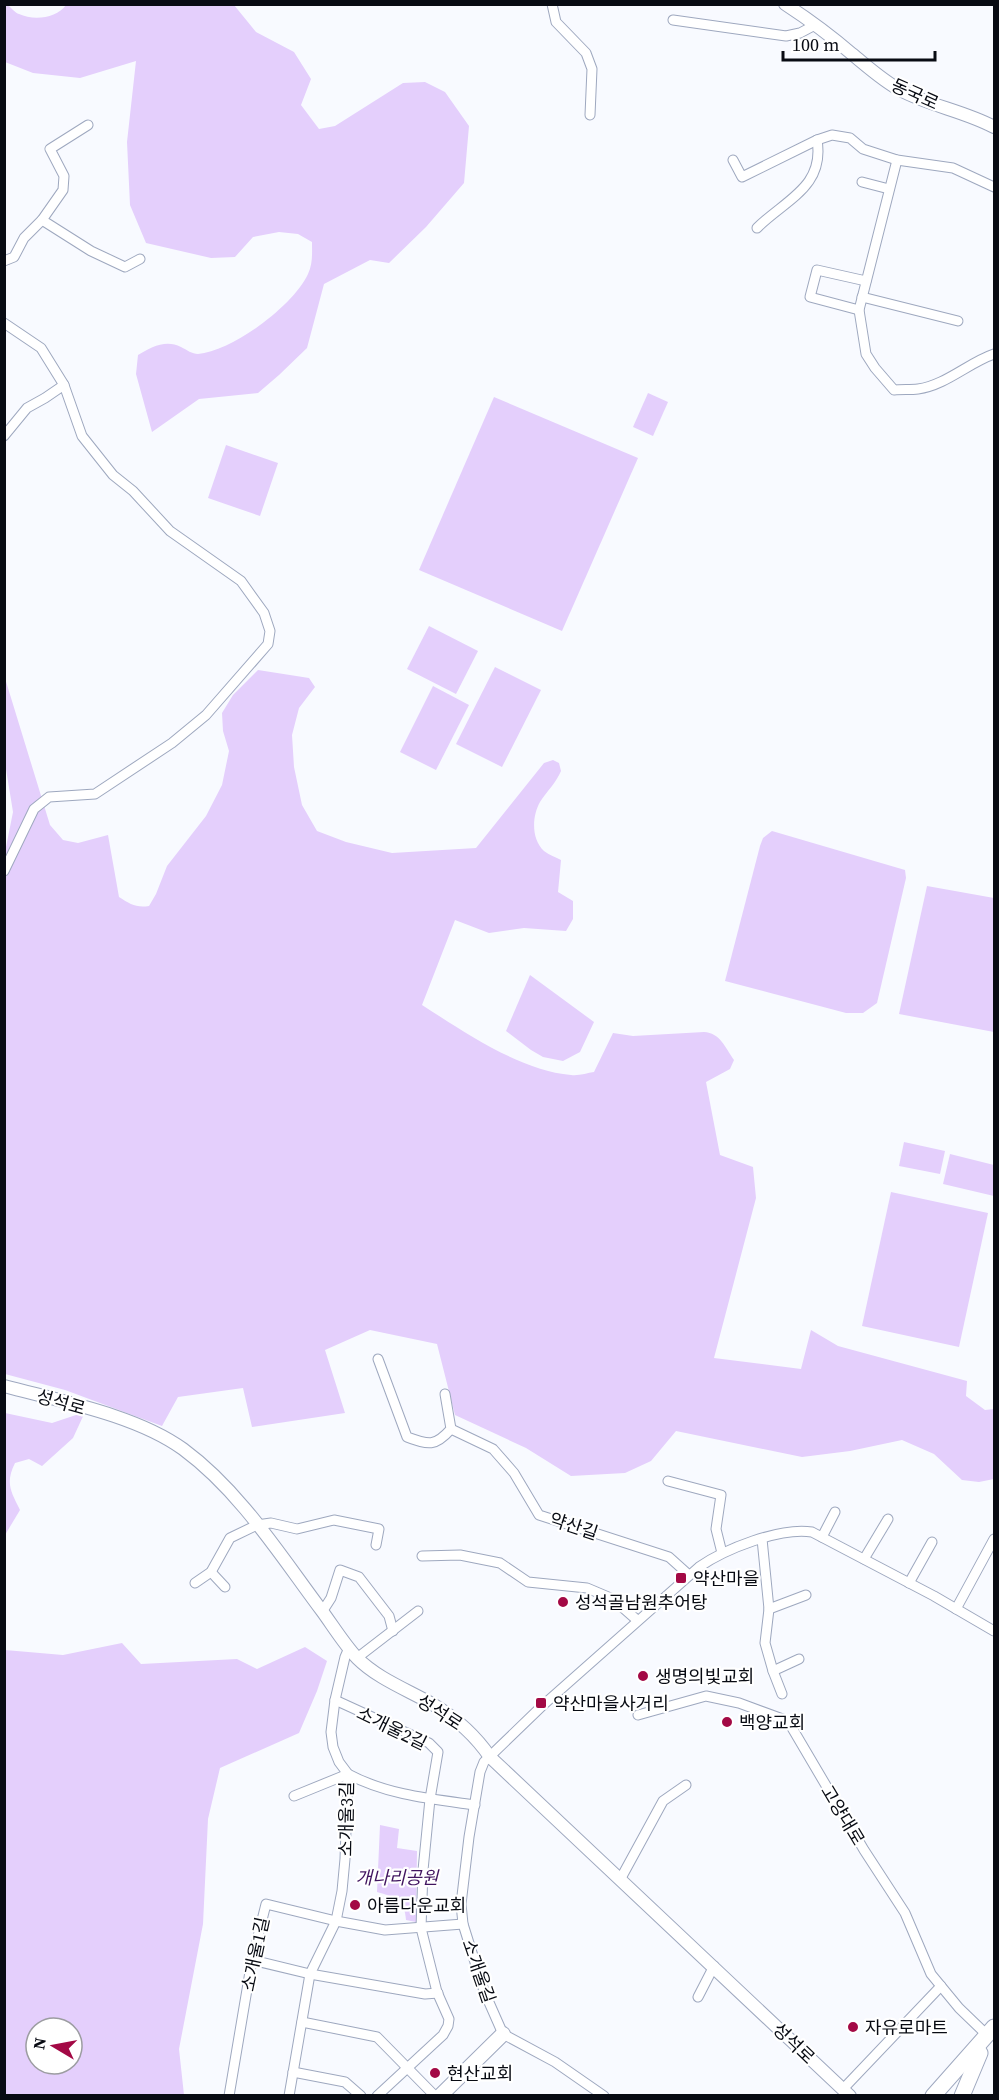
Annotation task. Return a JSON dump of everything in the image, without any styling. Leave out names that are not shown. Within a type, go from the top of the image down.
[{"type":"main road","points":[[962,2096],[980,2053],[992,2033]]},
{"type":"main road","points":[[933,2096],[992,2033]]},
{"type":"main road","points":[[440,2096],[503,2034]]},
{"type":"main road","points":[[944,2096],[980,2053]]},
{"type":"street","points":[[552,4],[556,22],[586,53],[592,69],[590,115]]},
{"type":"street","name":"동국로","points":[[785,4],[815,24],[883,80],[900,90],[938,106],[973,116],[994,127]]},
{"type":"street","points":[[673,20],[786,36],[801,33],[815,24]]},
{"type":"street","points":[[4,261],[14,257],[24,238],[42,220],[63,190],[64,176],[50,149],[88,125]]},
{"type":"street","points":[[733,160],[742,177],[817,140],[832,135],[850,138],[863,148],[897,160],[953,168],[994,187]]},
{"type":"street","points":[[757,228],[770,215],[795,199],[812,179],[820,153],[817,140]]},
{"type":"street","points":[[897,160],[859,310],[866,354],[894,390],[919,389],[928,386],[994,354]]},
{"type":"street","points":[[862,182],[889,189]]},
{"type":"street","points":[[42,220],[91,251],[124,267],[140,259]]},
{"type":"street","points":[[859,310],[810,297],[817,270],[866,281]]},
{"type":"street","points":[[862,297],[958,321]]},
{"type":"street","points":[[4,323],[41,348],[64,385],[82,436],[99,459],[170,531],[241,581],[264,613],[270,631],[268,644],[206,715],[172,743],[95,794],[49,797],[34,809],[4,871]]},
{"type":"street","points":[[4,436],[27,408],[64,385]]},
{"type":"street","points":[[378,1359],[407,1437],[424,1444],[440,1441],[451,1429],[445,1394]]},
{"type":"street","name":"성석로","points":[[4,1386],[118,1418],[183,1449],[222,1483],[257,1524],[353,1653],[378,1674],[435,1706],[477,1738],[490,1757],[847,2092]]},
{"type":"street","name":"약산길","points":[[451,1429],[493,1449],[514,1473],[539,1515],[669,1557],[689,1575]]},
{"type":"street","points":[[668,1481],[721,1495],[716,1529],[722,1553]]},
{"type":"street","points":[[822,1537],[835,1512]]},
{"type":"street","points":[[864,1559],[888,1519]]},
{"type":"street","points":[[195,1583],[211,1572],[230,1538],[257,1524],[271,1523],[297,1529],[334,1520],[379,1529],[376,1545]]},
{"type":"street","points":[[490,1757],[542,1706],[689,1575],[722,1553],[762,1539],[798,1531],[812,1532],[994,1631]]},
{"type":"street","points":[[762,1539],[769,1609],[765,1643],[772,1671],[782,1694]]},
{"type":"street","points":[[956,1609],[994,1539]]},
{"type":"street","points":[[909,1583],[933,1542]]},
{"type":"street","points":[[422,1556],[460,1555],[500,1563],[528,1582],[587,1588],[613,1599],[637,1620]]},
{"type":"street","points":[[322,1612],[331,1598],[340,1570],[360,1577],[390,1616],[393,1631]]},
{"type":"street","points":[[211,1572],[225,1587]]},
{"type":"street","points":[[769,1609],[806,1595]]},
{"type":"street","points":[[353,1653],[393,1631],[418,1611]]},
{"type":"street","name":"소개울3길","points":[[288,2096],[310,1974],[336,1921],[342,1891],[348,1774],[339,1762],[333,1747],[331,1732],[335,1700],[345,1658],[353,1653]]},
{"type":"street","points":[[772,1671],[799,1659]]},
{"type":"street","name":"고양대로","points":[[638,1715],[706,1696],[739,1703],[788,1721],[864,1850],[905,1913],[931,1974],[958,2008],[992,2033]]},
{"type":"street","name":"소개울2길","points":[[335,1700],[429,1743],[438,1752],[430,1799],[423,1870],[421,1928],[438,1993],[449,2019],[448,2026],[443,2035],[377,2096]]},
{"type":"street","name":"소개울길","points":[[490,1757],[481,1768],[469,1837],[461,1904],[463,1924],[474,1962],[503,2034]]},
{"type":"street","points":[[294,1796],[348,1774],[366,1784],[430,1799],[475,1805]]},
{"type":"street","points":[[621,1878],[663,1801],[686,1785]]},
{"type":"street","name":"소개울1길","points":[[229,2096],[252,1960],[266,1904],[386,1930],[463,1924]]},
{"type":"street","points":[[252,1960],[310,1974],[425,1994],[438,1993]]},
{"type":"street","points":[[698,1997],[714,1966]]},
{"type":"street","points":[[847,2092],[941,1986]]},
{"type":"street","points":[[302,2022],[377,2037],[435,2096]]},
{"type":"street","points":[[503,2034],[555,2062],[604,2096]]},
{"type":"street","points":[[293,2072],[345,2082],[361,2096]]},
{"type":"green space","points":[[4,5],[19,14],[38,18],[57,13],[66,5],[234,5],[256,32],[294,52],[311,79],[301,105],[319,129],[335,126],[403,83],[425,82],[445,92],[469,126],[464,183],[426,227],[389,263],[370,260],[324,284],[307,348],[258,393],[199,399],[152,432],[136,374],[138,355],[164,344],[175,345],[198,354],[228,345],[244,336],[276,312],[301,286],[311,266],[312,242],[298,234],[279,232],[253,237],[235,257],[211,258],[146,243],[130,205],[127,142],[136,61],[80,78],[33,73],[5,62]]},
{"type":"green space","points":[[648,393],[668,402],[653,436],[633,427]]},
{"type":"green space","points":[[494,397],[638,458],[562,631],[419,570]]},
{"type":"green space","points":[[226,445],[278,463],[260,516],[208,498]]},
{"type":"green space","points":[[429,626],[478,651],[456,694],[407,669]]},
{"type":"green space","points":[[495,667],[541,690],[502,767],[456,744]]},
{"type":"green space","points":[[258,670],[309,678],[315,687],[299,708],[292,735],[294,767],[302,805],[317,831],[346,842],[392,853],[476,848],[544,763],[553,760],[559,763],[561,771],[537,808],[534,827],[540,846],[561,860],[558,892],[573,901],[573,919],[566,931],[524,928],[489,933],[455,920],[422,1005],[493,1049],[532,1066],[571,1075],[594,1072],[613,1033],[633,1036],[704,1032],[718,1038],[734,1060],[730,1069],[706,1082],[720,1155],[753,1167],[756,1198],[714,1358],[801,1369],[811,1330],[838,1346],[967,1381],[966,1396],[985,1410],[994,1409],[994,1479],[979,1482],[962,1480],[934,1454],[902,1440],[850,1451],[802,1457],[676,1431],[651,1461],[625,1473],[571,1476],[526,1448],[455,1415],[437,1344],[370,1330],[325,1350],[345,1413],[252,1427],[243,1388],[178,1397],[162,1426],[65,1390],[5,1374],[4,857],[13,812],[6,769],[4,675],[50,825],[63,840],[78,843],[108,835],[119,897],[133,905],[149,906],[167,866],[206,816],[222,785],[229,751],[223,731],[222,713],[233,695]]},
{"type":"green space","points":[[433,686],[469,705],[436,770],[400,752]]},
{"type":"green space","points":[[772,831],[905,870],[906,878],[877,1003],[863,1013],[846,1013],[725,981],[760,846],[763,838]]},
{"type":"green space","points":[[927,886],[994,898],[994,1032],[899,1014]]},
{"type":"green space","points":[[530,975],[594,1022],[580,1052],[563,1061],[543,1057],[506,1031]]},
{"type":"green space","points":[[904,1142],[945,1151],[940,1174],[899,1166]]},
{"type":"green space","points":[[950,1154],[994,1165],[994,1196],[943,1184]]},
{"type":"green space","points":[[891,1192],[988,1213],[959,1347],[862,1326]]},
{"type":"green space","points":[[85,1412],[73,1438],[42,1466],[29,1459],[15,1463],[10,1476],[10,1487],[20,1510],[5,1535],[5,1413],[52,1423]]},
{"type":"green space","points":[[122,1643],[141,1664],[237,1659],[257,1669],[305,1647],[327,1661],[299,1733],[220,1768],[208,1819],[203,1924],[179,2049],[184,2095],[5,2095],[5,1650],[63,1655]]},
{"type":"green space","name":"개나리공원","points":[[380,1825],[399,1829],[397,1848],[417,1851],[416,1922],[406,1920],[404,1908],[398,1900],[377,1892]]},
{"type":"place","name":"약산마을","points":[[681,1578]]},
{"type":"place","name":"성석골남원추어탕","points":[[563,1602]]},
{"type":"place","name":"생명의빛교회","points":[[643,1676]]},
{"type":"place","name":"약산마을사거리","points":[[541,1703]]},
{"type":"place","name":"백양교회","points":[[727,1722]]},
{"type":"place","name":"아름다운교회","points":[[355,1905]]},
{"type":"place","name":"자유로마트","points":[[853,2027]]},
{"type":"place","name":"현산교회","points":[[435,2073]]}]
